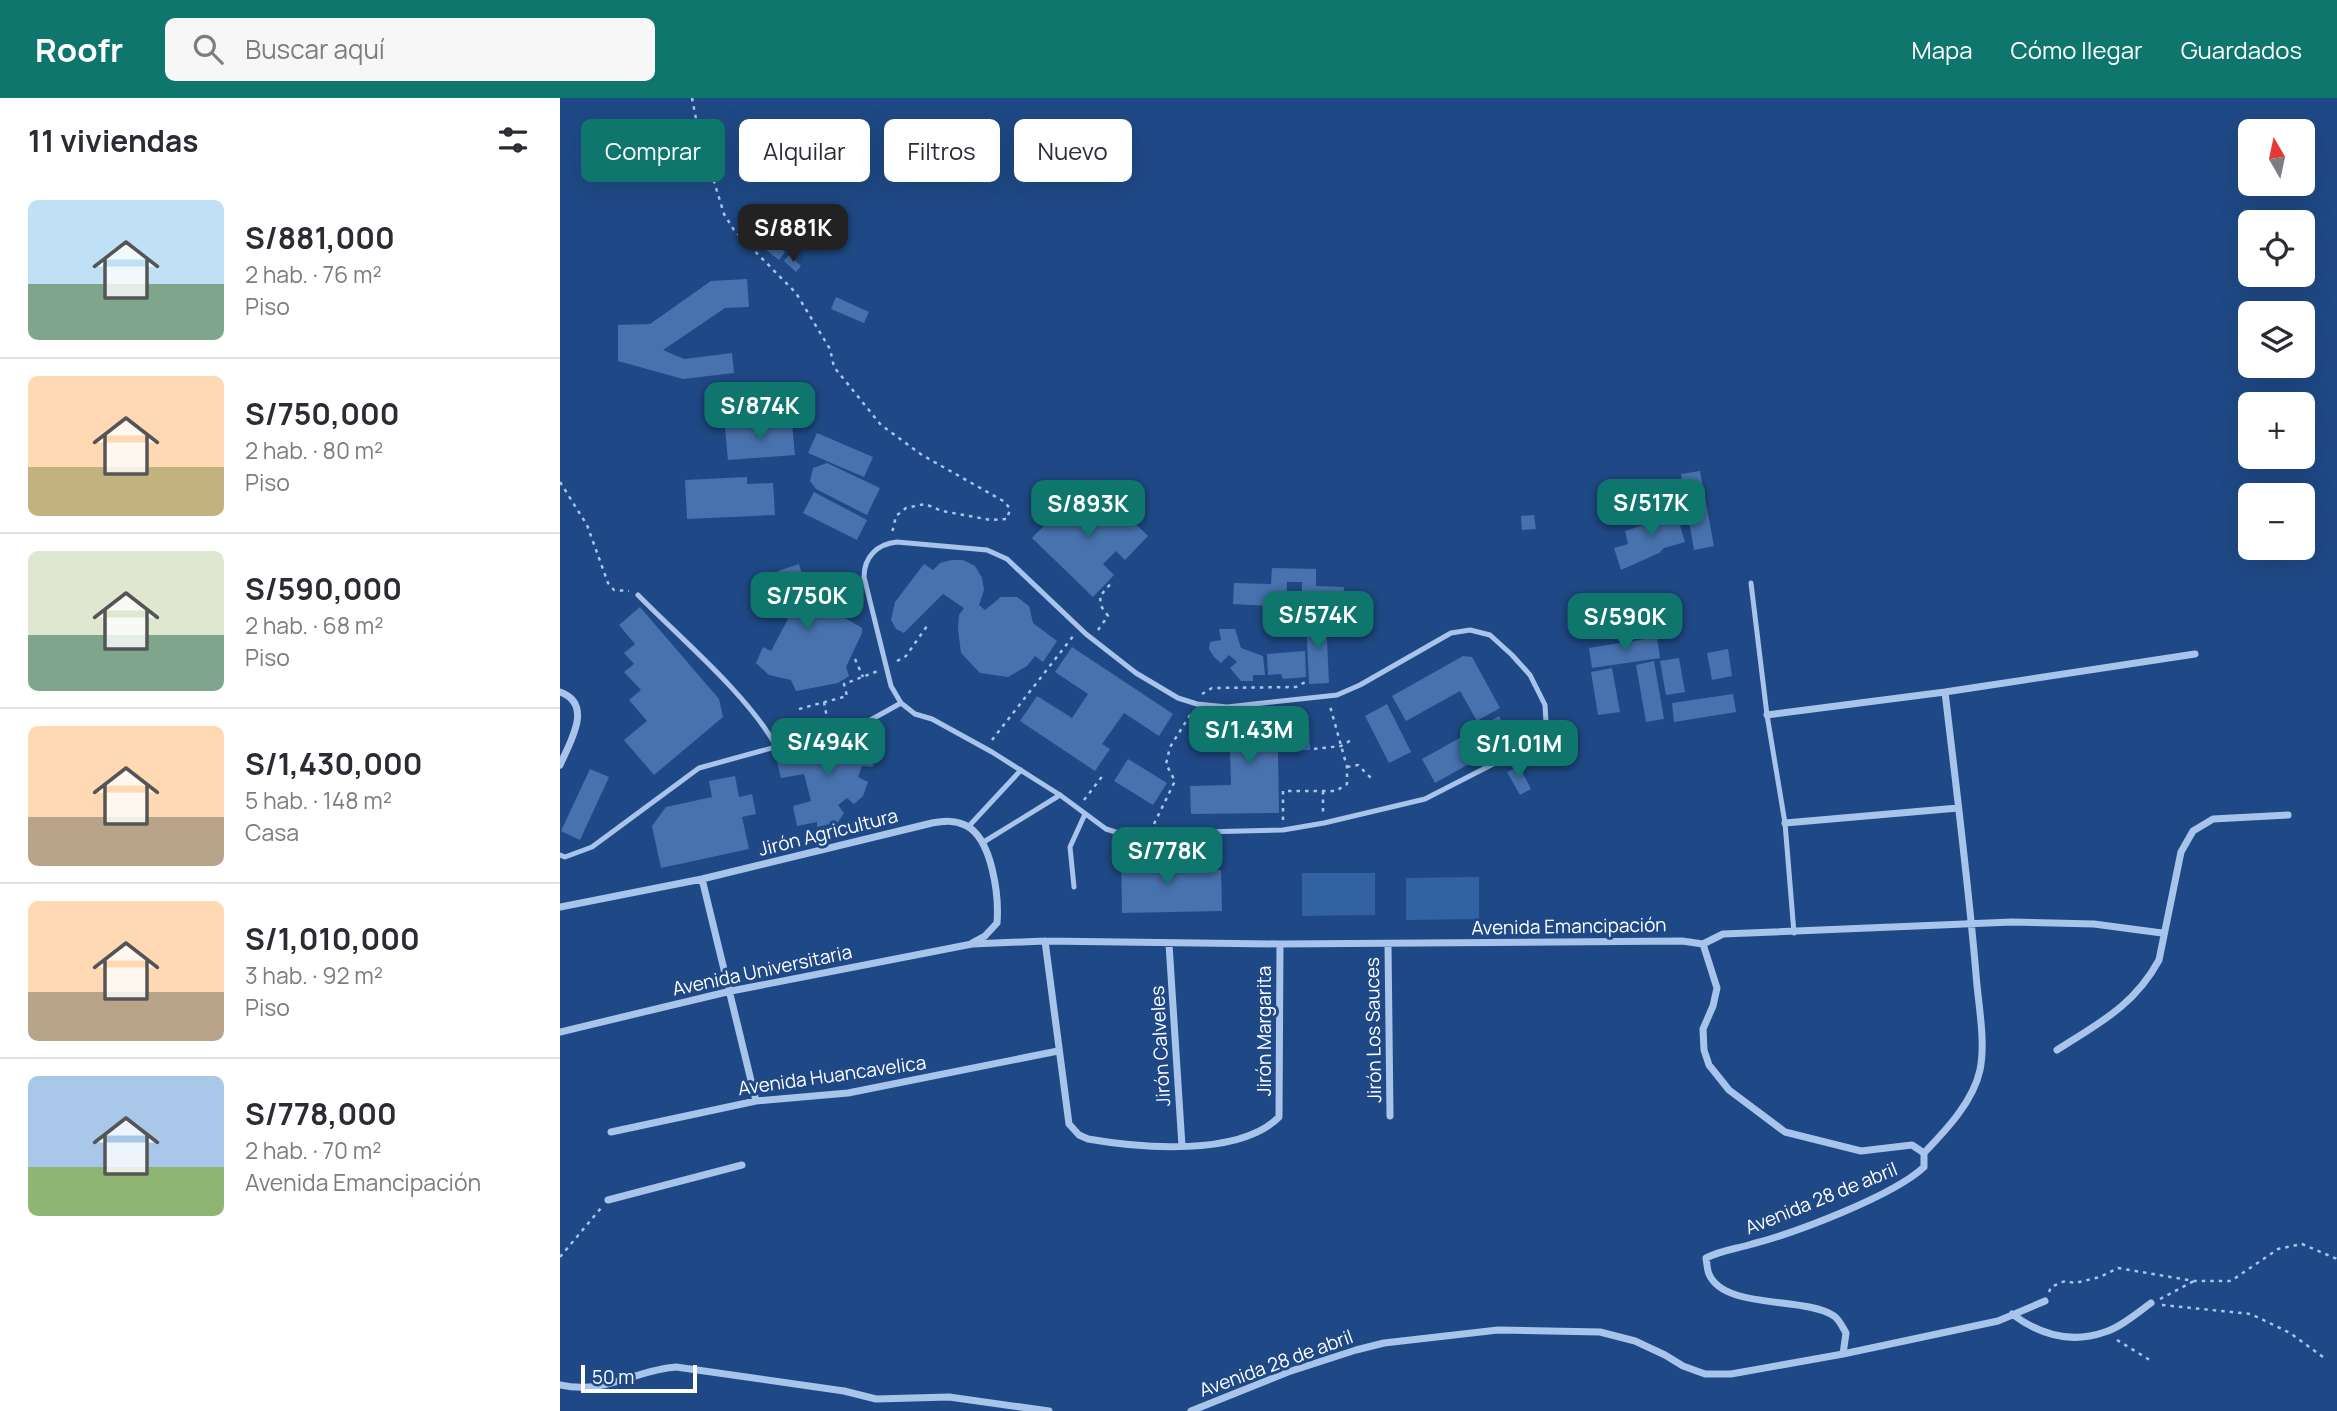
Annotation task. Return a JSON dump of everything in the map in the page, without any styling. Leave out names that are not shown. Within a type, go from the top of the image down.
[{"type":"street","points":[[1767,715],[1945,692],[2195,654]]},
{"type":"street","points":[[560,692],[570,696],[579,708],[577,726],[560,765]]},
{"type":"street","points":[[1924,1153],[1961,1109],[1973,1089],[1980,1068],[1981,1041],[1971,924],[1945,692]]},
{"type":"street","points":[[1786,823],[1958,808]]},
{"type":"street","points":[[2057,1050],[2108,1018],[2133,998],[2158,960],[2181,852],[2193,831],[2213,819],[2288,815]]},
{"type":"street","name":"Jirón Agricultura","points":[[560,908],[702,879],[932,823],[951,821],[969,826]]},
{"type":"street","points":[[969,826],[982,843],[996,888],[997,923],[985,936],[972,944]]},
{"type":"street","points":[[702,879],[756,1101]]},
{"type":"street","name":"Avenida Emancipación","points":[[972,944],[1045,941],[1388,944],[1682,941],[1703,944],[1723,934],[2053,922],[2162,933]]},
{"type":"street","points":[[1045,941],[1066,1116],[1079,1135],[1107,1143],[1181,1146]]},
{"type":"street","name":"Avenida Universitaria","points":[[560,1032],[731,990],[972,944]]},
{"type":"street","name":"Jirón Calveles","points":[[1169,944],[1181,1146]]},
{"type":"street","name":"Jirón Margarita","points":[[1181,1146],[1245,1138],[1269,1127],[1279,1117],[1280,944]]},
{"type":"street","name":"Jirón Los Sauces","points":[[1388,944],[1390,1116]]},
{"type":"street","name":"Avenida 28 de abril","points":[[1191,1411],[1288,1372],[1356,1350],[1384,1343],[1498,1330],[1600,1332],[1635,1341],[1705,1374],[1731,1374],[1843,1354],[1846,1333],[1835,1316],[1804,1306],[1777,1303],[1721,1289],[1709,1275],[1706,1258],[1779,1236],[1882,1193],[1913,1177],[1924,1167],[1924,1153],[1912,1145],[1861,1151],[1785,1132],[1729,1090],[1709,1065],[1704,1050],[1703,1029],[1717,988],[1703,944]]},
{"type":"street","name":"Avenida Huancavelica","points":[[611,1132],[756,1101],[848,1093],[1058,1051]]},
{"type":"street","points":[[608,1200],[742,1165]]},
{"type":"street","points":[[1843,1354],[1998,1321],[2045,1301]]},
{"type":"street","points":[[2012,1314],[2025,1324],[2066,1340],[2105,1332],[2151,1303]]},
{"type":"street","points":[[560,1385],[574,1388],[621,1383],[658,1368],[676,1367],[844,1391],[876,1399],[948,1397],[1049,1411]]},
{"type":"lane","points":[[890,543],[987,550],[997,554],[1015,565],[1079,628],[1136,673],[1178,698],[1197,704],[1227,707],[1327,697],[1360,685],[1451,633],[1470,630],[1490,635],[1521,665],[1536,685],[1547,713],[1544,729],[1536,741],[1455,786],[1425,799],[1283,830],[1122,834],[1107,829],[985,748],[932,719],[915,714],[901,703],[891,686],[864,571],[872,553],[890,543]]},
{"type":"lane","points":[[1751,583],[1767,715],[1786,823],[1794,933]]},
{"type":"lane","points":[[638,595],[749,709],[767,729],[776,746]]},
{"type":"lane","points":[[560,855],[565,856],[592,847],[699,768],[877,718],[901,703]]},
{"type":"lane","points":[[969,826],[1021,770]]},
{"type":"lane","points":[[982,843],[1059,795]]},
{"type":"lane","points":[[1074,887],[1070,846],[1085,814]]},
{"type":"path","points":[[692,98],[698,129],[724,214],[734,230],[796,293],[830,349],[834,367],[881,425],[922,455],[1005,502],[1010,509],[1007,519],[991,520],[925,505],[906,508],[896,516],[890,543]]},
{"type":"path","points":[[560,482],[587,525],[608,583],[614,590],[627,590],[638,595]]},
{"type":"path","points":[[1092,638],[1108,616],[1101,606],[1100,596],[1113,581]]},
{"type":"path","points":[[799,709],[847,696],[844,684],[887,667],[906,656],[927,626]]},
{"type":"path","points":[[985,748],[1079,628]]},
{"type":"path","points":[[855,659],[863,677]]},
{"type":"path","points":[[1149,834],[1175,781],[1166,765],[1170,747],[1204,691],[1212,688],[1296,687],[1308,680]]},
{"type":"path","points":[[1283,830],[1283,791],[1336,791],[1347,784],[1347,767],[1327,697]]},
{"type":"path","points":[[824,702],[830,732]]},
{"type":"path","points":[[1314,749],[1341,746],[1353,739]]},
{"type":"path","points":[[1347,767],[1358,765],[1374,781]]},
{"type":"path","points":[[1078,808],[1104,774]]},
{"type":"path","points":[[1323,791],[1324,823]]},
{"type":"path","points":[[560,1257],[608,1200]]},
{"type":"path","points":[[2045,1301],[2051,1286],[2065,1281],[2075,1283],[2100,1277],[2118,1268],[2194,1281],[2231,1281],[2277,1248],[2302,1244],[2337,1259]]},
{"type":"path","points":[[2151,1303],[2194,1281]]},
{"type":"path","points":[[2151,1303],[2251,1314],[2290,1334],[2323,1357]]},
{"type":"path","points":[[2105,1332],[2152,1362]]},
{"type":"shaded area","points":[[1302,873],[1375,873],[1375,915],[1302,916]]},
{"type":"shaded area","points":[[1479,877],[1479,919],[1406,920],[1406,878]]},
{"type":"building","points":[[772,242],[785,252],[779,260],[766,250]]},
{"type":"building","points":[[789,255],[801,266],[796,272],[784,261]]},
{"type":"building","points":[[747,279],[749,307],[725,308],[663,350],[684,359],[732,353],[734,373],[683,379],[618,361],[618,325],[650,324],[711,281]]},
{"type":"building","points":[[836,297],[869,312],[864,323],[831,309]]},
{"type":"building","points":[[792,423],[795,455],[728,460],[725,428]]},
{"type":"building","points":[[817,433],[873,457],[864,477],[808,453]]},
{"type":"building","points":[[827,463],[880,488],[867,515],[816,489],[810,481],[813,468]]},
{"type":"building","points":[[1700,471],[1714,546],[1694,550],[1681,474]]},
{"type":"building","points":[[747,477],[747,484],[773,483],[775,515],[687,519],[685,480]]},
{"type":"building","points":[[1080,489],[1109,518],[1119,508],[1148,536],[1125,560],[1116,551],[1103,564],[1114,575],[1093,597],[1032,538]]},
{"type":"building","points":[[814,492],[867,520],[857,540],[803,513]]},
{"type":"building","points":[[1676,504],[1681,513],[1678,519],[1685,542],[1664,548],[1659,553],[1621,570],[1614,548],[1628,544],[1625,531],[1653,522]]},
{"type":"building","points":[[1534,515],[1536,529],[1522,530],[1521,516]]},
{"type":"building","points":[[963,560],[975,566],[982,578],[984,590],[979,605],[985,610],[1001,597],[1017,597],[1029,606],[1033,623],[1057,641],[1043,662],[1035,656],[1027,666],[1008,677],[980,673],[961,653],[958,629],[959,615],[964,608],[943,594],[904,633],[896,629],[891,620],[895,602],[924,564],[933,570],[940,563]]},
{"type":"building","points":[[799,564],[802,575],[812,572],[835,585],[837,598],[827,600],[827,607],[862,628],[862,633],[846,667],[849,676],[838,683],[796,691],[791,680],[769,675],[756,663],[763,647],[771,651],[788,619],[780,613],[761,618],[758,606],[769,586],[781,582],[778,571]]},
{"type":"building","points":[[1272,568],[1316,569],[1316,586],[1344,587],[1343,608],[1316,607],[1316,613],[1302,612],[1302,582],[1287,582],[1286,612],[1272,613],[1272,606],[1233,604],[1234,583],[1271,584]]},
{"type":"building","points":[[640,607],[719,699],[723,717],[654,775],[624,740],[647,721],[629,700],[641,690],[624,672],[634,664],[624,653],[635,644],[619,625]]},
{"type":"building","points":[[1326,618],[1329,683],[1309,684],[1306,619]]},
{"type":"building","points":[[1219,629],[1235,629],[1241,648],[1263,656],[1265,675],[1253,675],[1253,681],[1241,681],[1230,668],[1237,662],[1229,655],[1221,663],[1214,657],[1209,649],[1210,642],[1221,640]]},
{"type":"building","points":[[1657,637],[1660,658],[1592,668],[1589,648]]},
{"type":"building","points":[[1072,647],[1173,714],[1159,736],[1124,713],[1102,744],[1110,749],[1095,771],[1020,721],[1037,696],[1072,718],[1088,694],[1055,672]]},
{"type":"building","points":[[1728,649],[1732,676],[1712,680],[1707,653]]},
{"type":"building","points":[[1305,651],[1306,677],[1283,679],[1281,674],[1268,675],[1267,654]]},
{"type":"building","points":[[1463,656],[1472,657],[1500,708],[1477,721],[1460,691],[1406,721],[1392,696]]},
{"type":"building","points":[[1679,658],[1685,692],[1666,695],[1660,661]]},
{"type":"building","points":[[1654,661],[1664,719],[1646,722],[1636,665]]},
{"type":"building","points":[[1612,668],[1620,712],[1598,715],[1591,672]]},
{"type":"building","points":[[1733,694],[1736,712],[1674,722],[1672,703]]},
{"type":"building","points":[[1387,704],[1411,752],[1389,763],[1365,716]]},
{"type":"building","points":[[1499,716],[1512,740],[1435,783],[1422,759]]},
{"type":"building","points":[[1309,721],[1310,750],[1278,751],[1279,813],[1191,814],[1190,786],[1231,785],[1230,751],[1208,752],[1208,722]]},
{"type":"building","points":[[867,738],[873,748],[874,758],[873,767],[862,766],[858,777],[868,782],[863,796],[854,804],[847,798],[838,805],[844,813],[838,822],[817,827],[817,822],[797,826],[793,806],[811,801],[804,774],[781,778],[775,754]]},
{"type":"building","points":[[1128,759],[1167,783],[1153,805],[1114,781]]},
{"type":"building","points":[[1519,766],[1531,789],[1520,795],[1507,772]]},
{"type":"building","points":[[590,769],[609,777],[580,840],[561,831]]},
{"type":"building","points":[[735,776],[739,797],[752,794],[756,814],[742,817],[749,849],[661,868],[652,826],[666,807],[712,797],[709,781]]},
{"type":"building","points":[[1157,851],[1157,871],[1221,870],[1222,911],[1122,913],[1121,852]]}]
